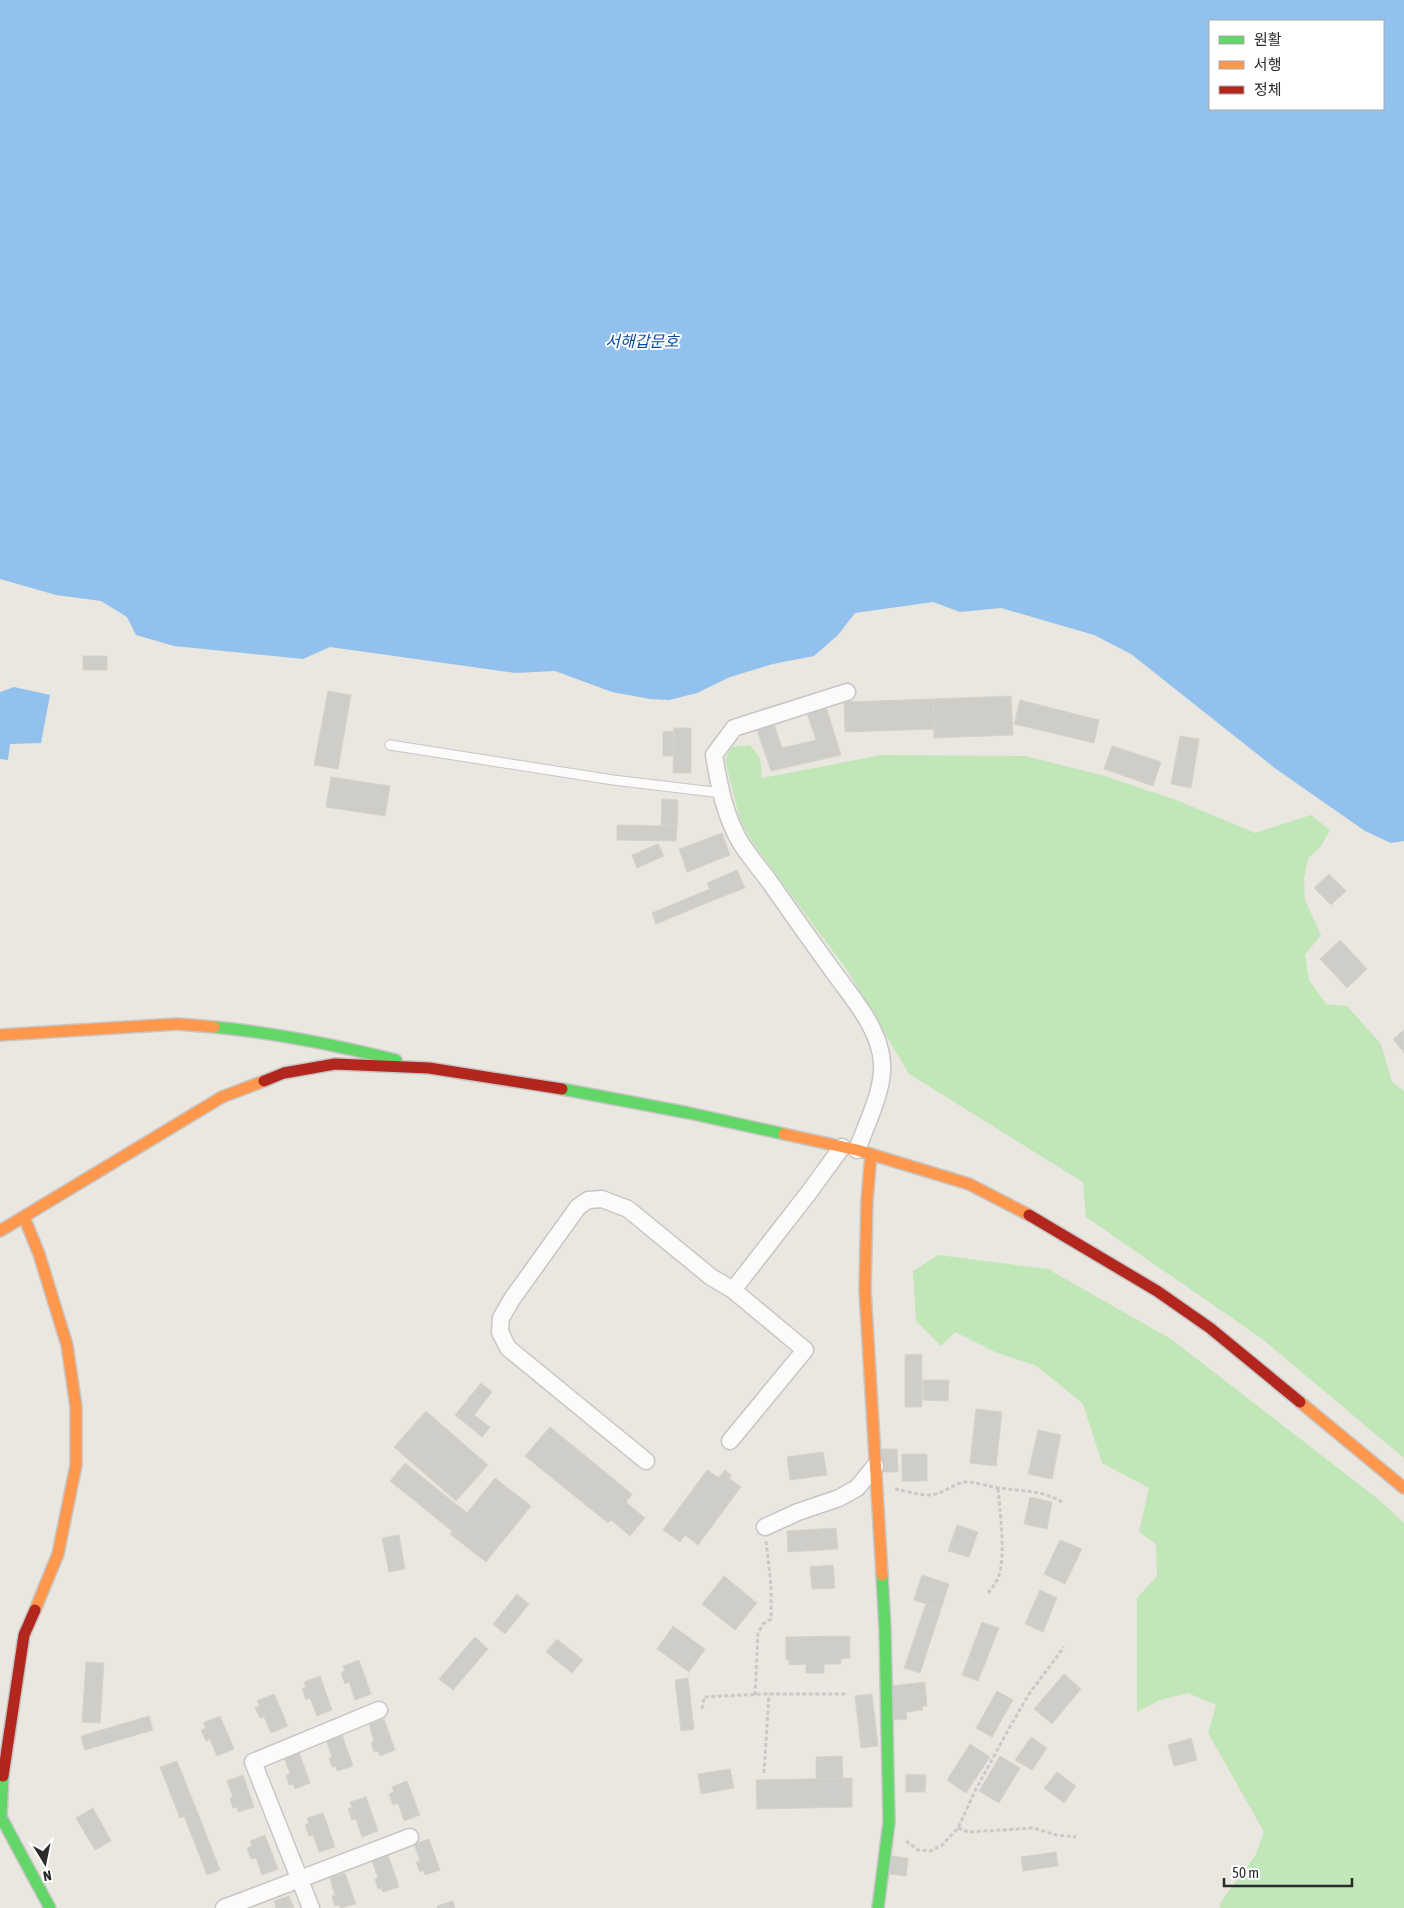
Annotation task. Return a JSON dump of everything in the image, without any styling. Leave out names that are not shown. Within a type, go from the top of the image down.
[{"type":"main road","points":[[0,1035],[177,1024],[251,1031],[330,1044],[429,1068],[517,1081],[688,1112],[856,1150],[969,1184],[1035,1218],[1157,1291],[1210,1328],[1404,1488]]},
{"type":"main road","points":[[0,1231],[222,1097],[284,1073],[335,1064],[429,1068]]},
{"type":"main road","points":[[856,1150],[867,1200],[865,1290],[885,1629],[889,1769],[887,1834],[878,1908]]},
{"type":"main road","points":[[24,1216],[67,1345],[76,1407],[76,1465],[58,1554],[24,1634],[2,1781],[1,1817],[50,1908]]},
{"type":"street","points":[[733,1290],[810,1191],[856,1150],[872,1112],[882,1065],[880,1051],[869,1024],[741,844],[725,805],[714,755],[734,728],[847,692]]},
{"type":"street","points":[[646,1461],[508,1348],[500,1332],[501,1318],[512,1299],[578,1207],[588,1200],[602,1199],[628,1209],[711,1277],[733,1290],[805,1350],[730,1441]]},
{"type":"street","points":[[765,1527],[798,1512],[839,1498],[857,1488],[876,1466]]},
{"type":"street","points":[[311,1908],[253,1762],[379,1710]]},
{"type":"street","points":[[224,1908],[410,1837]]},
{"type":"lane","points":[[390,745],[613,780],[722,794]]},
{"type":"path","points":[[877,1486],[930,1495],[946,1490],[956,1483],[968,1482],[998,1488],[1036,1492],[1062,1502]]},
{"type":"path","points":[[988,1593],[1000,1572],[1001,1530],[998,1488]]},
{"type":"path","points":[[755,1695],[758,1633],[763,1624],[771,1619],[771,1585],[765,1527]]},
{"type":"path","points":[[887,1834],[903,1839],[918,1850],[930,1851],[941,1846],[958,1828],[1006,1732],[1030,1694],[1064,1647]]},
{"type":"path","points":[[764,1773],[769,1694]]},
{"type":"path","points":[[702,1709],[704,1697],[769,1694],[846,1694]]},
{"type":"path","points":[[958,1828],[970,1832],[1033,1828],[1076,1837]]},
{"type":"green space","points":[[750,745],[760,758],[762,778],[882,755],[1025,756],[1101,775],[1179,801],[1255,833],[1311,815],[1330,830],[1321,846],[1308,859],[1304,879],[1305,900],[1321,935],[1305,955],[1309,980],[1326,1004],[1347,1006],[1381,1044],[1392,1082],[1404,1091],[1404,1458],[1261,1338],[1086,1217],[1083,1182],[909,1074],[847,970],[752,842],[740,820],[725,760],[732,747]]},
{"type":"green space","points":[[938,1255],[1048,1269],[1171,1339],[1378,1499],[1404,1523],[1404,1908],[1220,1908],[1220,1903],[1255,1856],[1264,1832],[1208,1733],[1216,1705],[1188,1693],[1160,1700],[1137,1712],[1137,1598],[1157,1576],[1156,1544],[1139,1532],[1149,1488],[1102,1463],[1083,1404],[1037,1366],[995,1352],[955,1332],[941,1346],[916,1321],[913,1271]]},
{"type":"water","name":"서해갑문호","points":[[0,0],[1404,0],[1404,841],[1391,843],[1365,831],[1276,769],[1131,654],[1094,635],[1001,608],[960,612],[933,602],[855,613],[838,635],[814,656],[773,664],[730,677],[697,693],[669,700],[650,699],[612,692],[555,671],[516,673],[330,647],[303,659],[174,646],[136,635],[127,617],[101,601],[56,595],[0,579]]},
{"type":"water","points":[[14,687],[50,695],[41,743],[10,744],[8,760],[0,759],[0,692]]},
{"type":"building","points":[[83,656],[107,656],[107,670],[83,670]]},
{"type":"building","points":[[328,691],[351,695],[338,769],[314,765]]},
{"type":"building","points":[[1011,696],[1013,735],[934,738],[933,699]]},
{"type":"building","points":[[933,699],[934,729],[845,732],[844,702]]},
{"type":"building","points":[[1020,700],[1099,720],[1094,743],[1014,724]]},
{"type":"building","points":[[825,704],[841,755],[771,771],[756,727],[773,721],[782,748],[816,740],[806,710]]},
{"type":"building","points":[[674,728],[691,728],[691,773],[673,773]]},
{"type":"building","points":[[673,731],[674,756],[663,756],[663,732]]},
{"type":"building","points":[[1180,736],[1199,739],[1191,788],[1171,784]]},
{"type":"building","points":[[1112,746],[1161,762],[1153,786],[1104,769]]},
{"type":"building","points":[[331,777],[390,786],[385,816],[326,807]]},
{"type":"building","points":[[662,799],[678,800],[677,826],[661,826]]},
{"type":"building","points":[[617,825],[677,826],[676,841],[617,840]]},
{"type":"building","points":[[722,833],[730,855],[687,872],[679,849]]},
{"type":"building","points":[[658,844],[664,856],[637,868],[632,855]]},
{"type":"building","points":[[737,870],[745,888],[714,900],[707,883]]},
{"type":"building","points":[[1329,874],[1346,891],[1331,905],[1314,888]]},
{"type":"building","points":[[710,889],[714,900],[656,924],[652,913]]},
{"type":"building","points":[[1340,940],[1367,969],[1347,988],[1320,959]]},
{"type":"building","points":[[1404,1030],[1404,1053],[1393,1039]]},
{"type":"building","points":[[922,1354],[922,1407],[905,1407],[905,1355]]},
{"type":"building","points":[[923,1380],[949,1380],[948,1401],[923,1400]]},
{"type":"building","points":[[481,1383],[492,1392],[474,1415],[490,1427],[482,1437],[455,1415]]},
{"type":"building","points":[[976,1409],[1002,1412],[996,1466],[970,1463]]},
{"type":"building","points":[[426,1411],[488,1465],[456,1501],[394,1447]]},
{"type":"building","points":[[550,1427],[632,1494],[626,1502],[645,1518],[630,1536],[611,1520],[608,1523],[525,1456]]},
{"type":"building","points":[[1038,1430],[1061,1435],[1052,1479],[1028,1474]]},
{"type":"building","points":[[881,1449],[897,1449],[898,1472],[882,1472]]},
{"type":"building","points":[[823,1452],[827,1475],[790,1480],[787,1457]]},
{"type":"building","points":[[902,1454],[927,1454],[927,1481],[902,1481]]},
{"type":"building","points":[[405,1463],[467,1513],[452,1531],[390,1481]]},
{"type":"building","points":[[707,1470],[719,1478],[725,1470],[731,1475],[729,1478],[741,1487],[698,1545],[685,1535],[680,1542],[663,1530]]},
{"type":"building","points":[[495,1478],[531,1506],[486,1562],[450,1534]]},
{"type":"building","points":[[1030,1497],[1052,1502],[1047,1529],[1024,1524]]},
{"type":"building","points":[[957,1525],[978,1532],[969,1557],[948,1551]]},
{"type":"building","points":[[836,1528],[838,1549],[788,1552],[787,1531]]},
{"type":"building","points":[[399,1535],[405,1569],[389,1572],[382,1538]]},
{"type":"building","points":[[1060,1540],[1082,1549],[1065,1584],[1044,1574]]},
{"type":"building","points":[[833,1565],[835,1588],[812,1589],[810,1567]]},
{"type":"building","points":[[922,1575],[949,1584],[941,1609],[914,1600]]},
{"type":"building","points":[[724,1576],[757,1603],[735,1630],[702,1604]]},
{"type":"building","points":[[1040,1590],[1057,1598],[1043,1632],[1025,1624]]},
{"type":"building","points":[[517,1594],[529,1604],[505,1634],[493,1624]]},
{"type":"building","points":[[926,1604],[941,1609],[920,1673],[904,1668]]},
{"type":"building","points":[[982,1622],[999,1628],[978,1681],[962,1675]]},
{"type":"building","points":[[673,1626],[705,1649],[689,1672],[657,1649]]},
{"type":"building","points":[[850,1636],[850,1658],[841,1659],[841,1664],[824,1664],[824,1673],[806,1673],[806,1664],[789,1665],[789,1660],[786,1660],[786,1637]]},
{"type":"building","points":[[475,1637],[488,1649],[453,1690],[439,1679]]},
{"type":"building","points":[[557,1639],[583,1660],[572,1673],[546,1652]]},
{"type":"building","points":[[359,1660],[371,1694],[355,1700],[349,1682],[345,1684],[341,1673],[345,1671],[343,1666]]},
{"type":"building","points":[[86,1662],[104,1663],[100,1723],[82,1722]]},
{"type":"building","points":[[1064,1674],[1081,1689],[1052,1724],[1034,1709]]},
{"type":"building","points":[[320,1676],[332,1710],[317,1716],[310,1698],[306,1700],[302,1689],[306,1687],[304,1682]]},
{"type":"building","points":[[688,1678],[694,1729],[681,1731],[675,1680]]},
{"type":"building","points":[[925,1682],[927,1706],[922,1706],[923,1710],[906,1712],[907,1719],[894,1720],[891,1686]]},
{"type":"building","points":[[997,1691],[1013,1700],[992,1737],[976,1728]]},
{"type":"building","points":[[274,1694],[288,1726],[271,1733],[264,1717],[260,1718],[255,1708],[260,1706],[257,1701]]},
{"type":"building","points":[[872,1694],[878,1746],[861,1748],[855,1696]]},
{"type":"building","points":[[149,1716],[153,1730],[85,1750],[81,1736]]},
{"type":"building","points":[[220,1716],[234,1749],[217,1756],[210,1739],[206,1741],[201,1730],[206,1728],[203,1723]]},
{"type":"building","points":[[384,1719],[395,1750],[380,1756],[378,1751],[374,1752],[371,1742],[374,1741],[369,1724]]},
{"type":"building","points":[[342,1735],[353,1766],[337,1771],[336,1766],[332,1767],[329,1758],[332,1757],[326,1740]]},
{"type":"building","points":[[1031,1737],[1047,1748],[1032,1770],[1015,1760]]},
{"type":"building","points":[[1191,1738],[1197,1760],[1174,1766],[1168,1745]]},
{"type":"building","points":[[970,1744],[990,1757],[966,1793],[947,1780]]},
{"type":"building","points":[[299,1752],[310,1783],[295,1789],[293,1784],[289,1785],[286,1775],[290,1774],[284,1757]]},
{"type":"building","points":[[842,1756],[843,1778],[816,1779],[816,1757]]},
{"type":"building","points":[[1000,1756],[1020,1768],[999,1803],[979,1791]]},
{"type":"building","points":[[177,1761],[197,1811],[180,1818],[160,1767]]},
{"type":"building","points":[[730,1769],[734,1788],[701,1794],[698,1774]]},
{"type":"building","points":[[1057,1772],[1076,1786],[1064,1803],[1044,1788]]},
{"type":"building","points":[[906,1774],[926,1775],[925,1792],[906,1792]]},
{"type":"building","points":[[243,1775],[254,1807],[238,1812],[237,1807],[233,1808],[230,1798],[233,1797],[227,1781]]},
{"type":"building","points":[[852,1778],[852,1807],[757,1809],[756,1780]]},
{"type":"building","points":[[407,1781],[420,1815],[404,1821],[398,1803],[393,1805],[389,1794],[394,1792],[392,1787]]},
{"type":"building","points":[[366,1797],[378,1831],[362,1837],[356,1819],[352,1820],[348,1809],[352,1807],[350,1802]]},
{"type":"building","points":[[93,1808],[111,1841],[95,1850],[76,1818]]},
{"type":"building","points":[[197,1811],[220,1870],[207,1875],[184,1816]]},
{"type":"building","points":[[323,1813],[335,1847],[319,1852],[313,1835],[309,1836],[305,1825],[309,1823],[307,1818]]},
{"type":"building","points":[[265,1835],[278,1869],[262,1875],[256,1858],[251,1859],[247,1848],[252,1846],[250,1841]]},
{"type":"building","points":[[429,1839],[440,1870],[425,1875],[423,1870],[420,1872],[416,1862],[420,1861],[414,1844]]},
{"type":"building","points":[[1056,1852],[1058,1866],[1023,1871],[1021,1857]]},
{"type":"building","points":[[388,1855],[399,1887],[383,1892],[381,1888],[378,1889],[375,1879],[378,1878],[372,1861]]},
{"type":"building","points":[[891,1856],[908,1858],[906,1876],[888,1874]]},
{"type":"building","points":[[345,1873],[356,1904],[340,1908],[339,1905],[335,1906],[332,1896],[335,1895],[330,1878]]},
{"type":"building","points":[[289,1896],[294,1908],[276,1908],[274,1901]]},
{"type":"building","points":[[453,1901],[455,1908],[438,1908],[437,1906]]},
{"type":"traffic: fast","points":[[214,1027],[306,1040],[396,1060]]},
{"type":"traffic: fast","points":[[562,1089],[689,1113],[784,1134]]},
{"type":"traffic: fast","points":[[878,1908],[889,1822],[882,1575]]},
{"type":"traffic: fast","points":[[3,1776],[1,1817],[50,1908]]},
{"type":"traffic: slow","points":[[0,1035],[177,1024],[214,1027]]},
{"type":"traffic: slow","points":[[0,1231],[222,1097],[264,1081]]},
{"type":"traffic: slow","points":[[784,1134],[857,1150],[969,1184],[1029,1215]]},
{"type":"traffic: slow","points":[[871,1154],[867,1200],[865,1290],[882,1575]]},
{"type":"traffic: slow","points":[[24,1217],[39,1254],[67,1345],[76,1407],[76,1465],[58,1554],[35,1610]]},
{"type":"traffic: slow","points":[[1300,1402],[1404,1488]]},
{"type":"traffic: jam","points":[[264,1081],[284,1073],[335,1064],[429,1068],[562,1089]]},
{"type":"traffic: jam","points":[[1029,1215],[1157,1291],[1210,1328],[1300,1402]]},
{"type":"traffic: jam","points":[[3,1776],[24,1635],[35,1610]]}]
